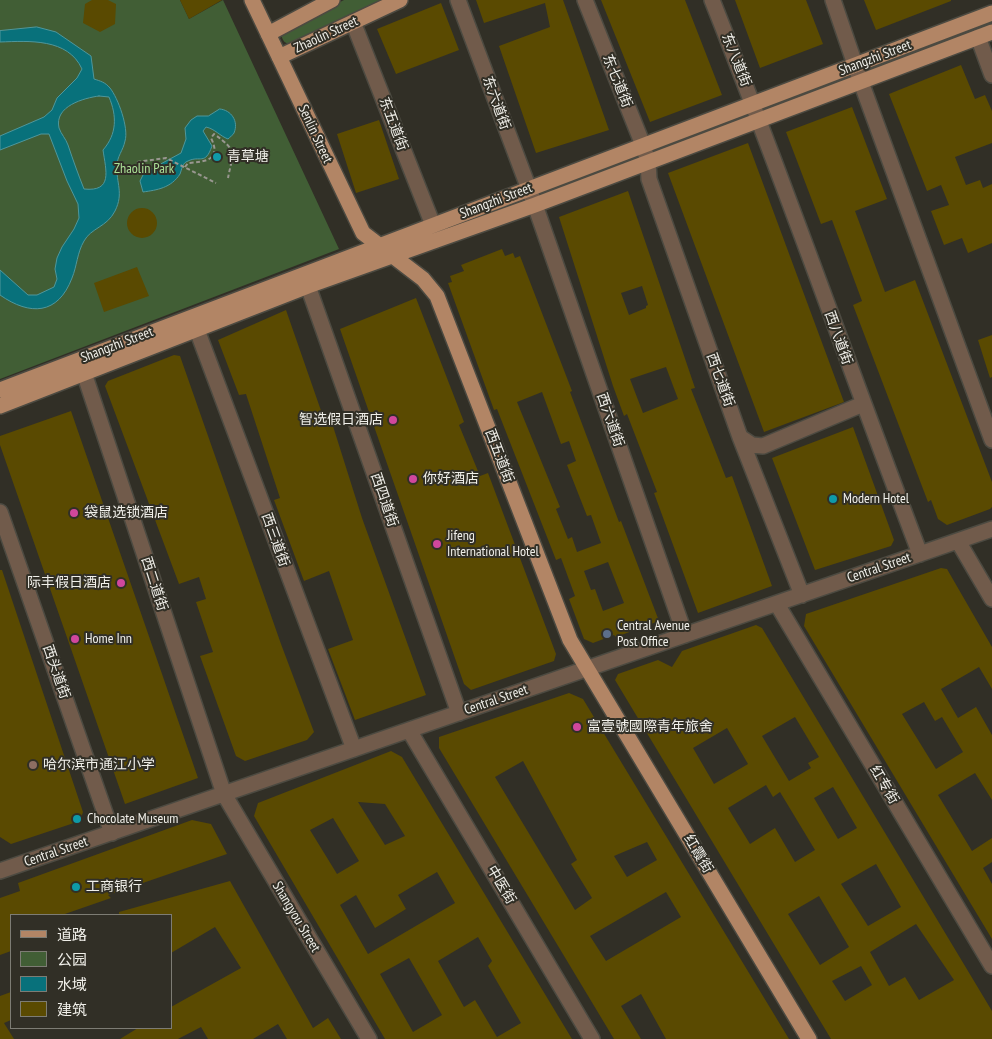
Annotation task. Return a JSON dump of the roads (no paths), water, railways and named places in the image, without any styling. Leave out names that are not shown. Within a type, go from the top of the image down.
[{"type":"main road","name":"Senlin Street","points":[[252,0],[363,233],[395,256]]},
{"type":"main road","name":"Zhaolin Street","points":[[268,34],[332,0]]},
{"type":"main road","name":"Zhaolin Street","points":[[279,57],[400,0]]},
{"type":"main road","name":"Shangzhi Street","points":[[0,390],[992,13]]},
{"type":"main road","name":"Shangzhi Street","points":[[0,406],[308,286],[534,205],[985,35]]},
{"type":"main road","name":"西五道街","points":[[395,256],[423,279],[437,296],[570,640],[588,669]]},
{"type":"main road","name":"红霞街","points":[[588,669],[810,1039]]},
{"type":"street","name":"东六道街","points":[[458,0],[534,205]]},
{"type":"street","name":"东七道街","points":[[586,0],[648,162]]},
{"type":"street","name":"东八道街","points":[[712,0],[759,120]]},
{"type":"street","points":[[833,0],[861,82],[992,440]]},
{"type":"street","name":"东五道街","points":[[354,22],[433,225]]},
{"type":"street","points":[[985,35],[992,75]]},
{"type":"street","name":"西八道街","points":[[759,120],[920,554]]},
{"type":"street","name":"西七道街","points":[[648,162],[649,179],[740,437],[802,595]]},
{"type":"street","name":"西六道街","points":[[534,205],[685,635]]},
{"type":"street","name":"西四道街","points":[[308,286],[459,713]]},
{"type":"street","name":"西三道街","points":[[197,330],[354,749]]},
{"type":"street","name":"西二道街","points":[[84,373],[224,794]]},
{"type":"street","points":[[740,437],[752,445],[763,446],[863,404]]},
{"type":"street","name":"西头道街","points":[[0,512],[112,833]]},
{"type":"street","name":"Central Street","points":[[0,871],[992,530]]},
{"type":"street","points":[[958,541],[992,600]]},
{"type":"street","name":"红专街","points":[[777,604],[992,966]]},
{"type":"street","name":"中医街","points":[[409,730],[592,1039]]},
{"type":"street","name":"Shangyou Street","points":[[224,794],[369,1039]]},
{"type":"water","points":[[37,27],[56,32],[91,56],[94,79],[106,84],[113,93],[122,113],[126,135],[117,162],[118,205],[108,221],[91,233],[84,241],[74,273],[66,290],[51,305],[42,308],[32,309],[22,306],[0,295],[0,270],[28,295],[37,295],[54,287],[57,279],[55,269],[57,258],[79,218],[78,204],[49,134],[41,134],[0,150],[0,136],[44,117],[52,110],[57,98],[77,78],[82,69],[76,59],[58,47],[35,42],[0,42],[0,31]],"holes":[[[99,96],[109,97],[112,104],[114,125],[111,138],[103,150],[106,178],[104,184],[100,187],[84,189],[67,143],[59,128],[59,120],[61,114],[78,101]]]},
{"type":"water","name":"青草塘","points":[[220,109],[228,111],[235,120],[234,133],[228,139],[206,127],[203,131],[212,146],[207,156],[202,159],[192,159],[186,162],[180,174],[168,185],[143,192],[140,181],[144,173],[181,153],[186,139],[185,128],[191,120],[197,116],[208,116]]},
{"type":"place","name":"青草塘","points":[[217,157]]},
{"type":"place","name":"智选假日酒店","points":[[393,420]]},
{"type":"place","name":"你好酒店","points":[[413,479]]},
{"type":"place","name":"Modern Hotel","points":[[833,499]]},
{"type":"place","name":"袋鼠选锁酒店","points":[[74,513]]},
{"type":"place","name":"Jifeng International Hotel","points":[[437,544]]},
{"type":"place","name":"际丰假日酒店","points":[[121,583]]},
{"type":"place","name":"Central Avenue Post Office","points":[[607,634]]},
{"type":"place","name":"Home Inn","points":[[75,639]]},
{"type":"place","name":"富壹號國際青年旅舍","points":[[577,727]]},
{"type":"place","name":"哈尔滨市通江小学","points":[[33,765]]},
{"type":"place","name":"Chocolate Museum","points":[[77,819]]},
{"type":"place","name":"工商银行","points":[[76,887]]},
{"type":"park label","name":"Zhaolin Park","points":[[144,169]]}]
